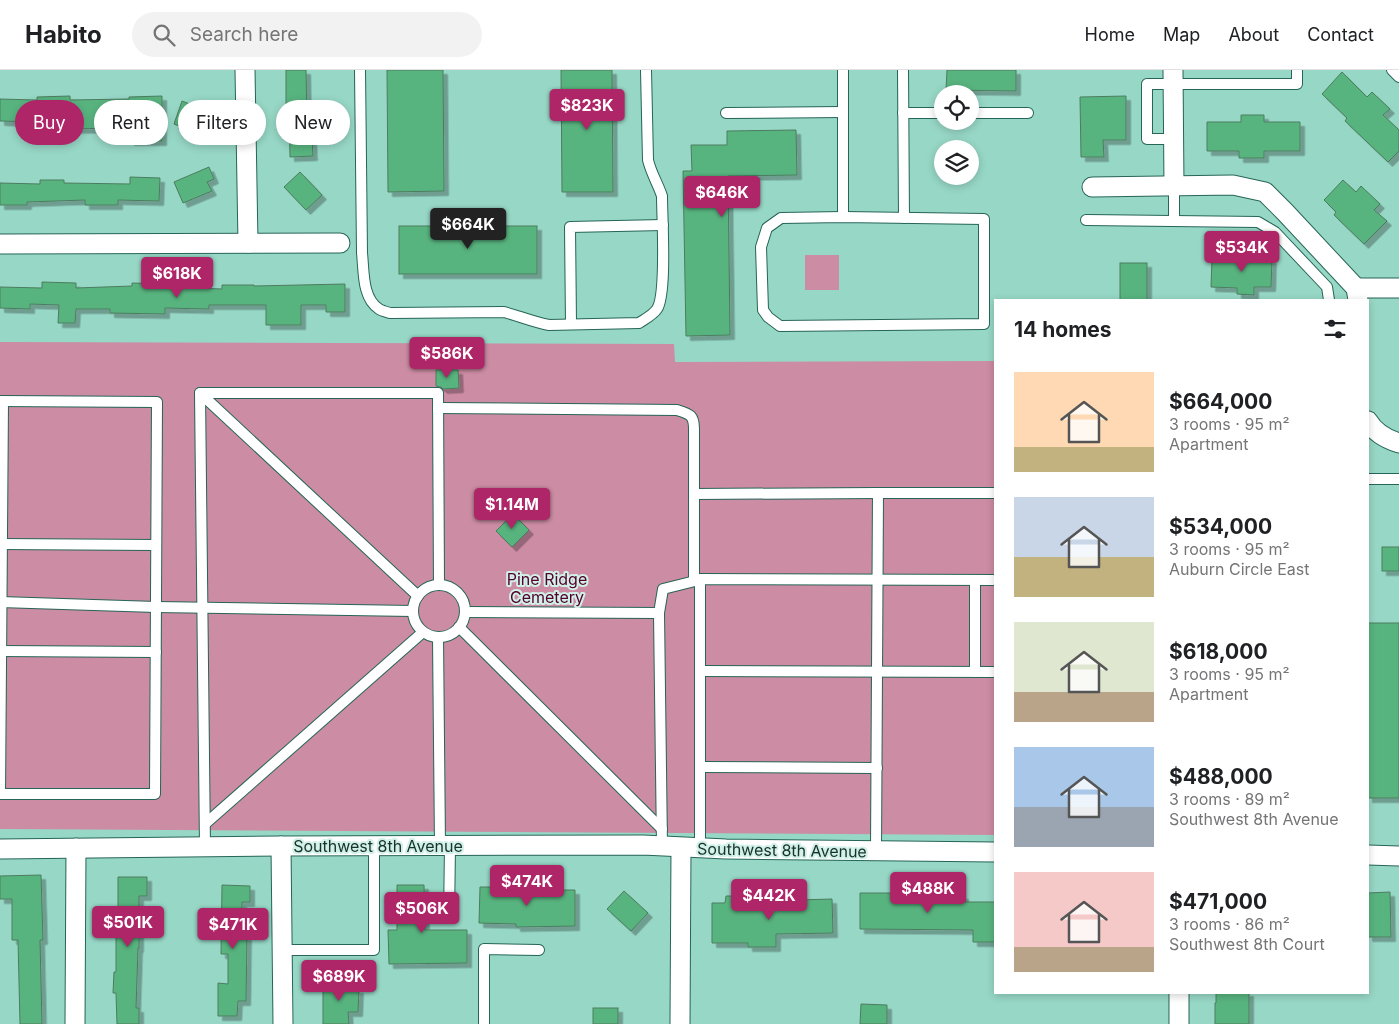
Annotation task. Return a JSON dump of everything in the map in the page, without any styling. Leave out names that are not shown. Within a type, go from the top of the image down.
[{"type":"street","points":[[244,70],[248,243]]},
{"type":"street","points":[[1173,77],[1174,186]]},
{"type":"street","points":[[1092,187],[1233,185],[1265,192],[1357,294],[1399,288]]},
{"type":"street","points":[[0,244],[340,243]]},
{"type":"street","points":[[1369,422],[1379,434],[1399,443]]},
{"type":"street","points":[[668,841],[680,1024]]},
{"type":"street","name":"Southwest 8th Avenue","points":[[0,849],[643,845],[668,841],[700,849],[994,852]]},
{"type":"street","points":[[281,846],[283,1024]]},
{"type":"street","points":[[75,1024],[76,848]]},
{"type":"street","points":[[1369,855],[1399,856]]},
{"type":"street","points":[[1179,994],[1179,1024]]},
{"type":"lane","points":[[360,70],[362,253],[365,283],[369,298],[379,308],[390,313],[504,312],[534,322],[549,324],[639,323],[648,318],[658,308],[663,289],[662,196],[651,172],[648,160],[646,70]]},
{"type":"lane","points":[[843,70],[843,217]]},
{"type":"lane","points":[[903,70],[904,218]]},
{"type":"lane","points":[[1174,139],[1147,139],[1147,84],[1173,77],[1297,84],[1297,70]]},
{"type":"lane","points":[[1392,70],[1399,77]]},
{"type":"lane","points":[[726,113],[843,112]]},
{"type":"lane","points":[[903,113],[934,113]]},
{"type":"lane","points":[[979,113],[1028,113]]},
{"type":"lane","points":[[1174,186],[1174,221]]},
{"type":"lane","points":[[843,217],[984,219],[984,324],[780,326],[768,317],[763,310],[761,247],[767,228],[781,218],[843,217]]},
{"type":"lane","points":[[1086,220],[1258,222],[1275,232],[1327,287],[1329,299]]},
{"type":"lane","points":[[571,324],[570,227],[662,225]]},
{"type":"lane","points":[[200,393],[438,393],[439,585]]},
{"type":"lane","points":[[200,393],[418,596]]},
{"type":"lane","points":[[200,393],[206,847]]},
{"type":"lane","points":[[1,401],[157,402],[155,794],[0,794],[1,544],[1,401]]},
{"type":"lane","points":[[438,408],[677,410],[688,413],[694,420],[694,494],[700,670],[700,849]]},
{"type":"lane","points":[[1369,479],[1399,479]]},
{"type":"lane","points":[[876,851],[878,493]]},
{"type":"lane","points":[[694,494],[994,493]]},
{"type":"lane","points":[[1,544],[156,545]]},
{"type":"lane","points":[[668,841],[659,613],[663,589],[697,580],[994,580]]},
{"type":"lane","points":[[975,580],[975,672]]},
{"type":"lane","points":[[439,585],[454,590],[464,604],[465,612],[463,620],[454,632],[438,637],[430,636],[417,626],[413,611],[414,603],[424,590],[431,586],[439,585]]},
{"type":"lane","points":[[1,602],[156,607],[413,611]]},
{"type":"lane","points":[[465,612],[659,613]]},
{"type":"lane","points":[[459,627],[668,841]]},
{"type":"lane","points":[[205,824],[423,632]]},
{"type":"lane","points":[[438,637],[449,918]]},
{"type":"lane","points":[[1,651],[156,652]]},
{"type":"lane","points":[[700,670],[994,672]]},
{"type":"lane","points":[[700,767],[877,768]]},
{"type":"lane","points":[[282,950],[374,950],[374,846]]},
{"type":"lane","points":[[484,1024],[484,948],[539,950]]},
{"type":"green space","points":[[805,255],[839,255],[839,290],[805,290]]},
{"type":"green space","name":"Pine Ridge Cemetery","points":[[0,342],[674,344],[675,362],[994,361],[994,835],[0,829]]},
{"type":"building","points":[[286,70],[306,70],[307,100],[286,100]]},
{"type":"building","points":[[387,70],[443,70],[444,191],[388,192]]},
{"type":"building","points":[[561,70],[612,70],[613,192],[562,192]]},
{"type":"building","points":[[947,70],[1016,70],[1016,91],[979,90],[979,85],[946,85]]},
{"type":"building","points":[[1342,72],[1367,97],[1372,92],[1390,109],[1383,115],[1399,130],[1399,151],[1388,162],[1345,121],[1347,118],[1322,94]]},
{"type":"building","points":[[70,96],[70,100],[37,100],[37,97]]},
{"type":"building","points":[[162,96],[162,100],[94,100],[94,129],[84,129],[84,100],[70,100],[129,99],[129,97]]},
{"type":"building","points":[[1126,96],[1126,140],[1103,140],[1104,157],[1081,157],[1080,97]]},
{"type":"building","points":[[0,99],[37,100],[15,100],[15,121],[0,121]]},
{"type":"building","points":[[178,112],[178,126],[174,124]]},
{"type":"building","points":[[1241,115],[1264,115],[1264,122],[1300,122],[1300,151],[1264,151],[1264,158],[1239,158],[1239,151],[1207,151],[1207,122],[1241,122]]},
{"type":"building","points":[[796,130],[797,175],[728,176],[730,335],[686,336],[683,171],[692,171],[691,145],[727,145],[727,131]]},
{"type":"building","points":[[290,145],[312,145],[313,156],[290,157]]},
{"type":"building","points":[[209,167],[214,179],[207,182],[212,191],[183,203],[174,182]]},
{"type":"building","points":[[300,172],[322,195],[306,210],[284,187]]},
{"type":"building","points":[[130,177],[160,178],[159,201],[118,200],[118,205],[85,205],[85,200],[27,202],[27,205],[0,205],[0,183],[40,184],[40,180],[64,180],[64,183],[130,184]]},
{"type":"building","points":[[1343,180],[1356,192],[1361,186],[1380,204],[1374,210],[1387,221],[1364,244],[1334,215],[1336,212],[1324,200]]},
{"type":"building","points":[[399,226],[537,226],[537,274],[399,274]]},
{"type":"building","points":[[1235,250],[1254,250],[1254,259],[1272,259],[1271,287],[1254,287],[1254,295],[1237,294],[1237,288],[1211,287],[1212,258],[1235,259]]},
{"type":"building","points":[[1120,263],[1147,263],[1147,299],[1120,299]]},
{"type":"building","points":[[42,282],[76,283],[76,288],[132,286],[132,283],[165,284],[165,287],[222,289],[222,285],[345,284],[345,312],[326,312],[326,305],[301,305],[301,325],[266,325],[266,305],[209,305],[209,309],[165,308],[165,314],[110,313],[110,309],[76,309],[75,323],[58,323],[59,305],[30,304],[30,309],[0,308],[0,287],[42,288]]},
{"type":"building","points":[[436,370],[458,370],[459,388],[443,389],[436,386]]},
{"type":"building","points":[[513,514],[529,530],[512,547],[496,531]]},
{"type":"building","points":[[1382,547],[1399,547],[1399,571],[1382,571]]},
{"type":"building","points":[[1369,623],[1399,623],[1399,798],[1369,798]]},
{"type":"building","points":[[41,875],[43,940],[40,940],[42,1024],[20,1024],[18,940],[12,940],[12,899],[0,899],[0,876]]},
{"type":"building","points":[[118,877],[147,877],[147,896],[139,896],[136,1008],[139,1008],[139,1024],[117,1024],[116,993],[113,993],[114,972],[116,972],[116,927],[118,927]]},
{"type":"building","points":[[222,885],[250,886],[250,902],[242,902],[241,936],[247,936],[246,1001],[238,1001],[237,1016],[218,1016],[218,983],[228,984],[228,954],[221,954]]},
{"type":"building","points":[[397,885],[424,885],[425,930],[467,930],[467,963],[389,964],[388,930],[397,930]]},
{"type":"building","points":[[480,887],[503,887],[503,890],[575,890],[575,926],[516,927],[516,924],[479,923]]},
{"type":"building","points":[[624,891],[648,913],[631,931],[607,909]]},
{"type":"building","points":[[927,892],[927,896],[964,895],[965,902],[994,902],[994,942],[973,942],[973,930],[860,929],[860,893]]},
{"type":"building","points":[[1390,892],[1391,937],[1369,937],[1369,893]]},
{"type":"building","points":[[726,896],[739,896],[739,902],[796,903],[796,900],[832,899],[833,933],[776,934],[776,947],[748,947],[748,943],[712,943],[712,903],[725,903]]},
{"type":"building","points":[[323,980],[345,980],[345,989],[359,989],[358,1012],[348,1012],[349,1024],[323,1024]]},
{"type":"building","points":[[1216,994],[1249,994],[1249,1024],[1215,1024]]},
{"type":"building","points":[[861,1004],[887,1005],[887,1024],[860,1024]]},
{"type":"building","points":[[593,1008],[618,1008],[618,1024],[593,1024]]}]
